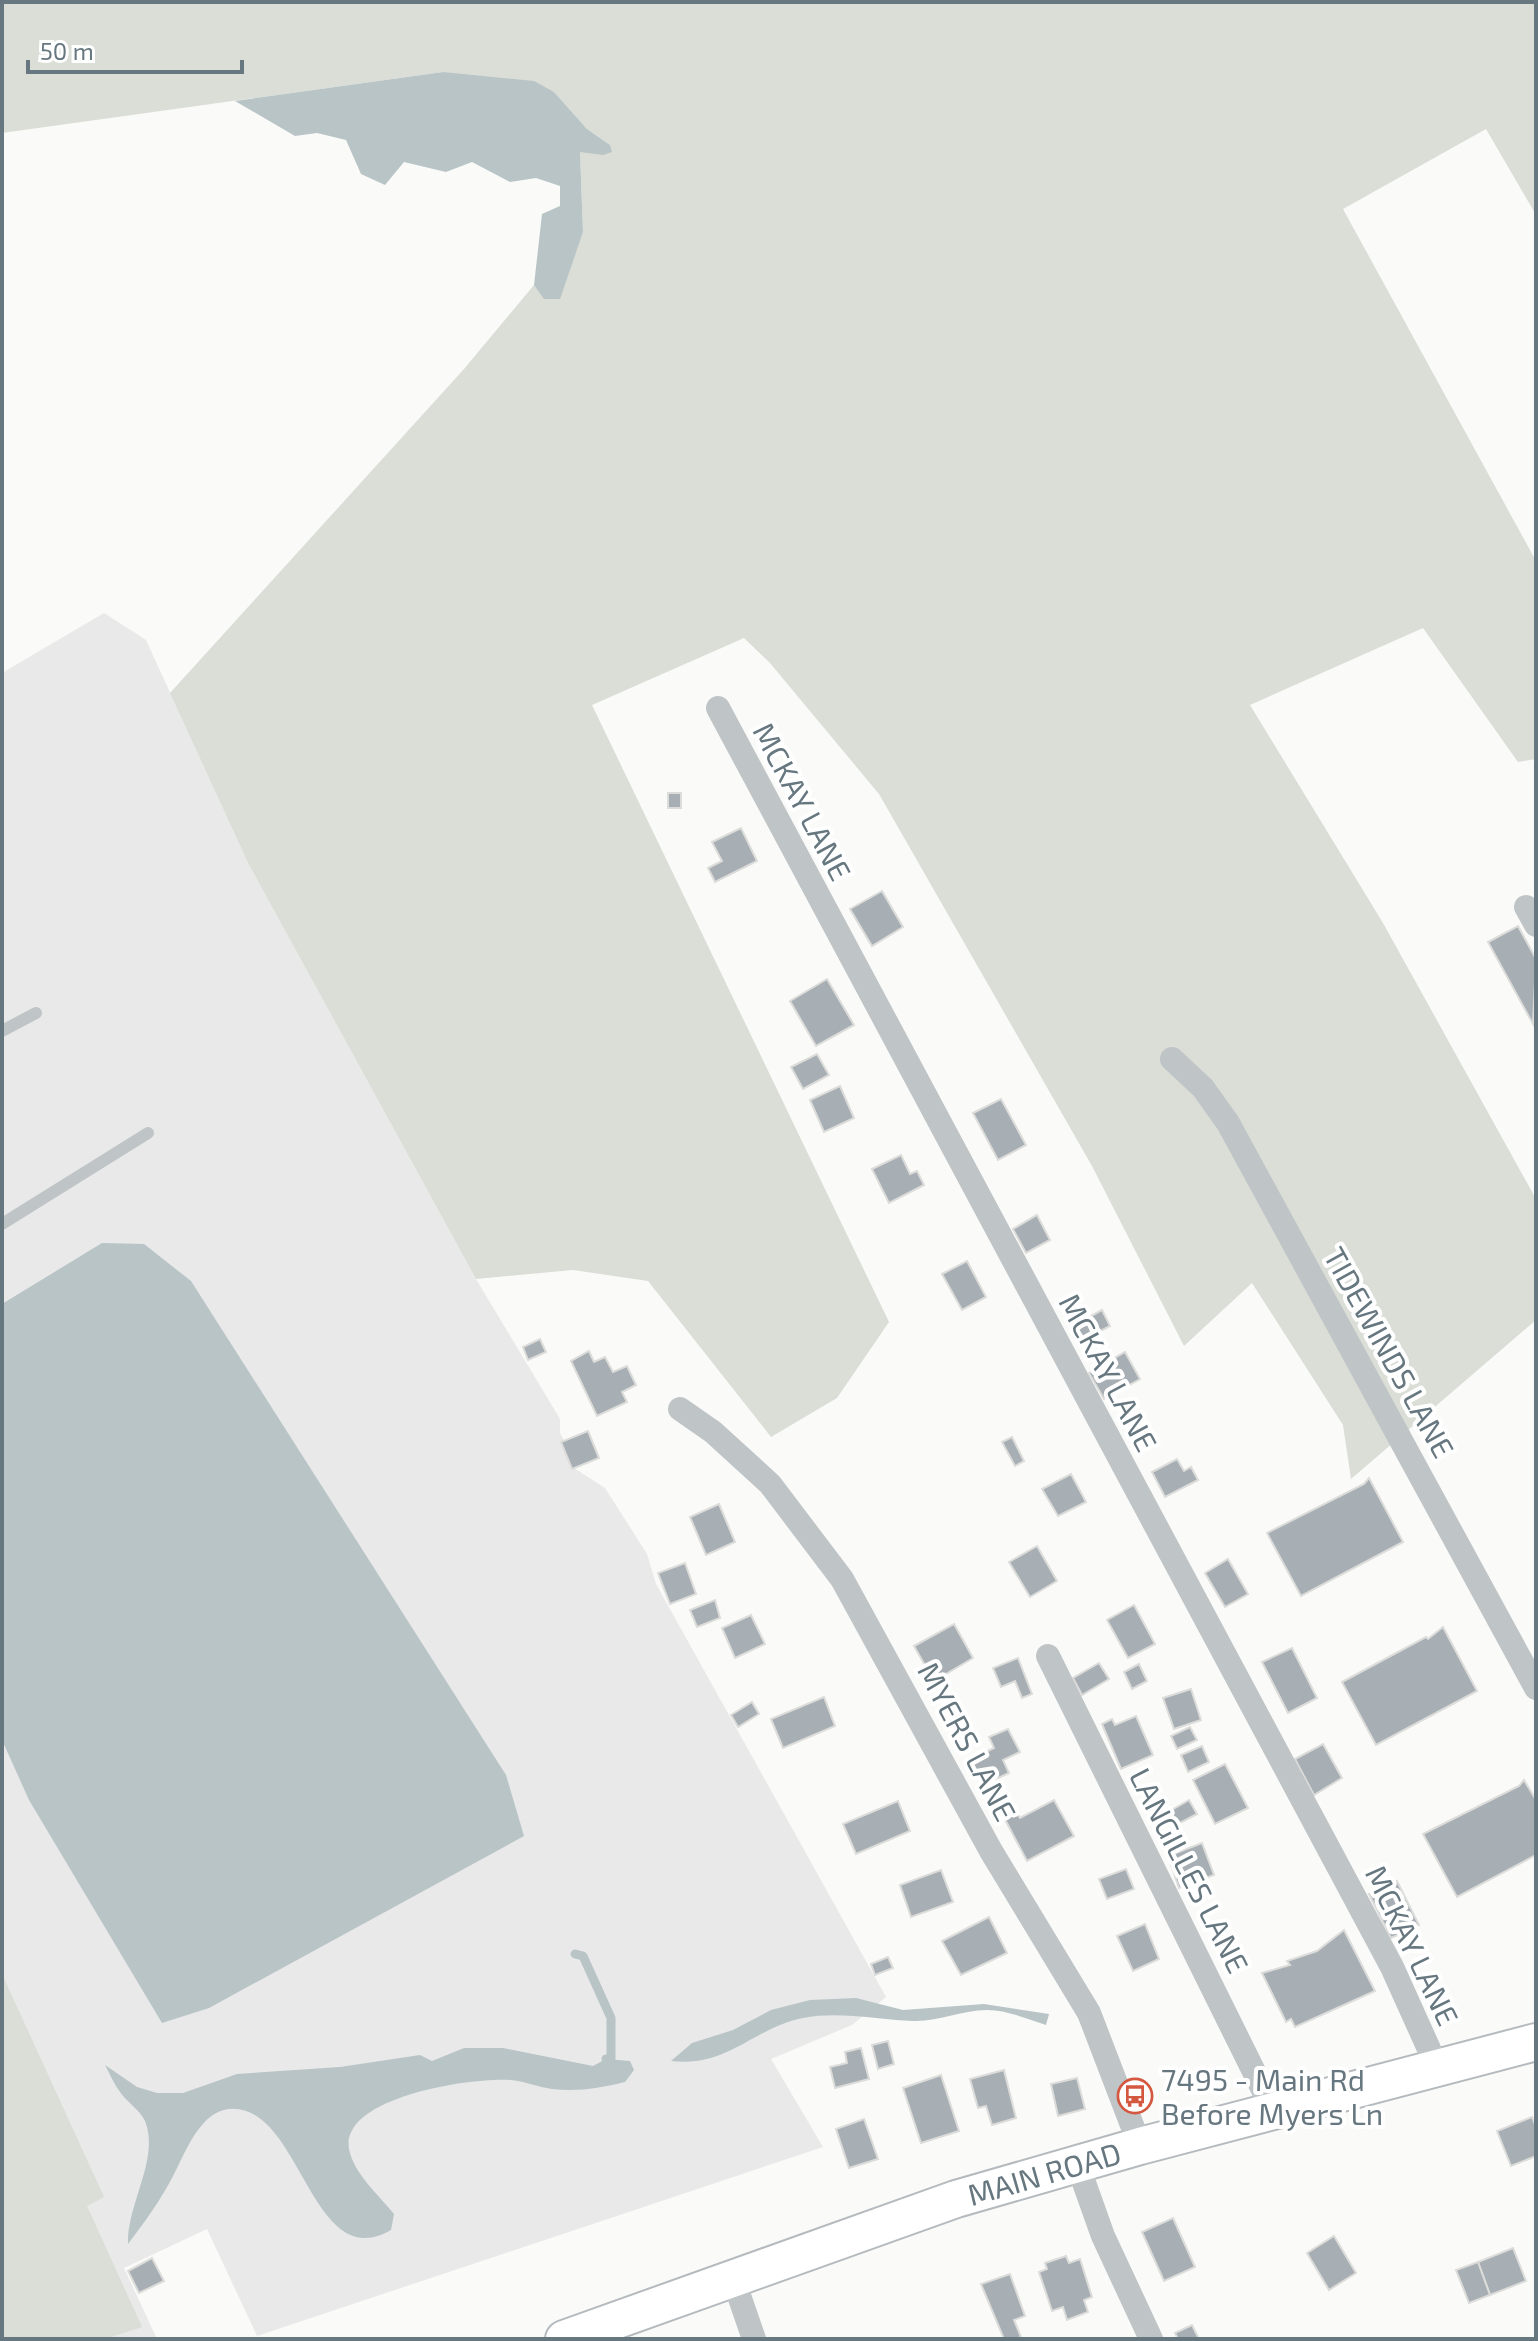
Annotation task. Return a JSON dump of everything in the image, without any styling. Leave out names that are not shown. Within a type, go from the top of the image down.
[{"type":"main road","name":"MAIN ROAD","points":[[564,2339],[734,2281],[956,2199],[1077,2163],[1536,2042]]},
{"type":"street","name":"MCKAY LANE","points":[[718,708],[1392,1967],[1438,2069]]},
{"type":"street","name":"TIDEWINDS LANE","points":[[1172,1059],[1203,1088],[1228,1123],[1536,1688]]},
{"type":"street","name":"MYERS LANE","points":[[680,1409],[713,1432],[770,1484],[842,1579],[991,1851],[1089,2013],[1140,2146]]},
{"type":"street","name":"LANGILLES LANE","points":[[1048,1656],[1274,2112]]},
{"type":"street","points":[[1077,2163],[1103,2236],[1151,2339]]},
{"type":"street","points":[[734,2281],[754,2339]]},
{"type":"lane","points":[[2,1031],[36,1013]]},
{"type":"lane","points":[[2,1224],[148,1133]]},
{"type":"shaded area","points":[[2,2],[1536,2],[1536,215],[1486,129],[1343,209],[1536,561],[1536,759],[1518,762],[1423,628],[1250,705],[1383,923],[1536,1199],[1536,1320],[1351,1479],[1343,1425],[1252,1283],[1184,1346],[1092,1166],[879,794],[770,663],[744,638],[592,705],[889,1322],[837,1398],[771,1437],[648,1281],[573,1270],[476,1279],[248,863],[170,693],[464,369],[534,285],[545,299],[583,232],[580,152],[610,145],[587,129],[554,92],[443,72],[2,133]]},
{"type":"shaded area","points":[[443,72],[534,81],[554,92],[587,129],[610,145],[612,152],[603,155],[580,152],[583,232],[560,299],[544,299],[534,285],[542,214],[560,206],[560,186],[536,178],[510,182],[472,162],[446,172],[404,162],[385,185],[361,174],[346,140],[317,133],[295,136],[235,101]]},
{"type":"shaded area","points":[[104,613],[146,640],[248,863],[476,1279],[560,1419],[560,1433],[576,1462],[574,1468],[605,1488],[647,1554],[656,1584],[886,1997],[852,2025],[771,2059],[823,2147],[257,2336],[207,2229],[124,2268],[157,2339],[2,2339],[2,673]]},
{"type":"shaded area","points":[[102,1243],[144,1244],[191,1281],[506,1775],[524,1836],[209,2008],[162,2023],[29,1800],[2,1740],[2,1304]]},
{"type":"shaded area","points":[[2,1974],[104,2197],[87,2206],[142,2327],[105,2339],[2,2339]]},
{"type":"shaded area","points":[[856,1998],[903,2010],[984,2004],[1049,2014],[1046,2025],[994,2010],[922,2021],[817,2016],[785,2023],[708,2059],[671,2061],[692,2043],[733,2030],[771,2010],[810,2000]]},
{"type":"shaded area","points":[[464,2048],[503,2048],[593,2066],[606,2059],[630,2061],[634,2070],[625,2082],[579,2090],[552,2089],[510,2080],[469,2082],[413,2094],[365,2115],[352,2131],[349,2149],[361,2175],[394,2214],[391,2230],[366,2238],[345,2232],[328,2216],[266,2123],[246,2111],[231,2109],[219,2112],[199,2129],[162,2195],[128,2244],[132,2213],[146,2166],[149,2136],[143,2117],[120,2092],[105,2065],[137,2087],[157,2093],[183,2093],[237,2074],[340,2067],[420,2055],[432,2061]]},
{"type":"building","points":[[668,793],[681,793],[681,808],[668,808]]},
{"type":"building","points":[[741,828],[757,861],[715,882],[708,868],[722,861],[712,842]]},
{"type":"building","points":[[882,891],[903,927],[872,946],[850,909]]},
{"type":"building","points":[[1518,926],[1536,959],[1533,1024],[1488,942]]},
{"type":"building","points":[[827,979],[854,1025],[816,1046],[790,1001]]},
{"type":"building","points":[[817,1054],[829,1075],[803,1089],[791,1067]]},
{"type":"building","points":[[840,1086],[854,1118],[824,1132],[810,1100]]},
{"type":"building","points":[[1001,1099],[1026,1145],[998,1160],[973,1113]]},
{"type":"building","points":[[901,1155],[910,1174],[917,1171],[924,1185],[889,1203],[872,1169]]},
{"type":"building","points":[[1037,1215],[1050,1240],[1026,1253],[1013,1229]]},
{"type":"building","points":[[967,1261],[986,1297],[962,1310],[942,1274]]},
{"type":"building","points":[[1102,1310],[1110,1326],[1080,1342],[1071,1327]]},
{"type":"building","points":[[540,1339],[546,1352],[528,1360],[523,1347]]},
{"type":"building","points":[[589,1351],[594,1362],[605,1357],[613,1372],[627,1366],[636,1385],[622,1392],[627,1402],[597,1416],[571,1361]]},
{"type":"building","points":[[1125,1352],[1140,1379],[1104,1399],[1089,1373]]},
{"type":"building","points":[[588,1431],[599,1458],[572,1469],[561,1442]]},
{"type":"building","points":[[1012,1437],[1024,1461],[1015,1466],[1002,1442]]},
{"type":"building","points":[[1177,1459],[1184,1471],[1191,1467],[1198,1480],[1165,1497],[1152,1472]]},
{"type":"building","points":[[1071,1474],[1086,1502],[1058,1516],[1042,1489]]},
{"type":"building","points":[[1369,1478],[1403,1542],[1301,1596],[1267,1533],[1364,1484]]},
{"type":"building","points":[[719,1504],[735,1542],[706,1555],[690,1517]]},
{"type":"building","points":[[1037,1546],[1057,1581],[1030,1597],[1009,1562]]},
{"type":"building","points":[[1228,1559],[1248,1594],[1225,1607],[1205,1573]]},
{"type":"building","points":[[685,1563],[696,1594],[670,1604],[658,1573]]},
{"type":"building","points":[[715,1600],[720,1618],[697,1627],[690,1610]]},
{"type":"building","points":[[1134,1605],[1155,1644],[1128,1658],[1107,1620]]},
{"type":"building","points":[[751,1615],[765,1644],[735,1658],[722,1628]]},
{"type":"building","points":[[954,1624],[973,1658],[934,1681],[914,1646]]},
{"type":"building","points":[[1443,1627],[1477,1691],[1376,1745],[1342,1682],[1426,1637],[1428,1639]]},
{"type":"building","points":[[1292,1648],[1317,1698],[1288,1713],[1262,1662]]},
{"type":"building","points":[[1018,1658],[1032,1694],[1022,1698],[1015,1681],[1001,1687],[993,1668]]},
{"type":"building","points":[[1099,1663],[1109,1679],[1082,1695],[1073,1678]]},
{"type":"building","points":[[1139,1664],[1147,1681],[1132,1689],[1124,1672]]},
{"type":"building","points":[[1191,1689],[1201,1720],[1174,1729],[1163,1698]]},
{"type":"building","points":[[824,1697],[835,1726],[783,1748],[771,1719]]},
{"type":"building","points":[[752,1702],[759,1714],[738,1727],[731,1715]]},
{"type":"building","points":[[1136,1716],[1153,1755],[1121,1769],[1102,1724],[1112,1719],[1115,1725]]},
{"type":"building","points":[[1190,1727],[1197,1740],[1177,1749],[1171,1736]]},
{"type":"building","points":[[1008,1729],[1020,1752],[1003,1760],[1009,1773],[983,1785],[971,1759],[994,1748],[989,1737]]},
{"type":"building","points":[[1323,1744],[1342,1778],[1314,1795],[1295,1759]]},
{"type":"building","points":[[1202,1746],[1209,1762],[1188,1772],[1181,1755]]},
{"type":"building","points":[[1225,1764],[1248,1808],[1215,1824],[1193,1780]]},
{"type":"building","points":[[1524,1780],[1536,1800],[1536,1855],[1457,1897],[1423,1834],[1519,1786]]},
{"type":"building","points":[[1054,1800],[1074,1836],[1027,1861],[1000,1810],[1012,1804],[1020,1818]]},
{"type":"building","points":[[1189,1800],[1197,1814],[1178,1824],[1170,1811]]},
{"type":"building","points":[[898,1801],[910,1831],[856,1854],[843,1824]]},
{"type":"building","points":[[1202,1843],[1214,1875],[1179,1888],[1168,1856]]},
{"type":"building","points":[[1126,1869],[1134,1889],[1107,1899],[1099,1879]]},
{"type":"building","points":[[941,1870],[953,1902],[911,1917],[900,1885]]},
{"type":"building","points":[[1397,1881],[1419,1925],[1391,1938],[1369,1894]]},
{"type":"building","points":[[989,1917],[1007,1953],[961,1975],[942,1941]]},
{"type":"building","points":[[1145,1924],[1159,1959],[1133,1971],[1117,1936]]},
{"type":"building","points":[[1344,1930],[1375,1991],[1295,2027],[1291,2019],[1286,2022],[1262,1973],[1290,1965],[1287,1961],[1317,1951]]},
{"type":"building","points":[[888,1957],[893,1968],[875,1975],[871,1964]]},
{"type":"building","points":[[888,2041],[894,2064],[878,2069],[872,2045]]},
{"type":"building","points":[[861,2048],[869,2079],[835,2088],[830,2067],[847,2063],[845,2052]]},
{"type":"building","points":[[1004,2070],[1016,2118],[992,2125],[986,2106],[978,2108],[970,2079]]},
{"type":"building","points":[[941,2075],[959,2131],[921,2143],[903,2088]]},
{"type":"building","points":[[1077,2078],[1085,2109],[1058,2116],[1051,2084]]},
{"type":"building","points":[[1532,2117],[1536,2127],[1536,2156],[1511,2166],[1497,2131]]},
{"type":"building","points":[[864,2119],[878,2159],[849,2168],[836,2129]]},
{"type":"building","points":[[1173,2218],[1195,2267],[1164,2281],[1142,2232]]},
{"type":"building","points":[[1334,2236],[1356,2273],[1329,2290],[1307,2253]]},
{"type":"building","points":[[1513,2248],[1526,2281],[1490,2295],[1478,2262]]},
{"type":"building","points":[[1066,2256],[1069,2263],[1080,2259],[1092,2297],[1084,2300],[1088,2312],[1067,2320],[1063,2307],[1052,2311],[1039,2272],[1047,2269],[1045,2263]]},
{"type":"building","points":[[152,2258],[164,2281],[139,2293],[128,2271]]},
{"type":"building","points":[[1478,2262],[1490,2295],[1469,2303],[1456,2270]]},
{"type":"building","points":[[1010,2274],[1025,2316],[1014,2320],[1021,2337],[1004,2339],[981,2284]]},
{"type":"building","points":[[1192,2325],[1199,2339],[1178,2339],[1175,2333]]},
{"type":"waterway","points":[[575,1954],[583,1956],[611,2018],[611,2059],[606,2059]]},
{"type":"place","name":"7495 - Main Rd Before Myers Ln","points":[[1135,2096]]}]
